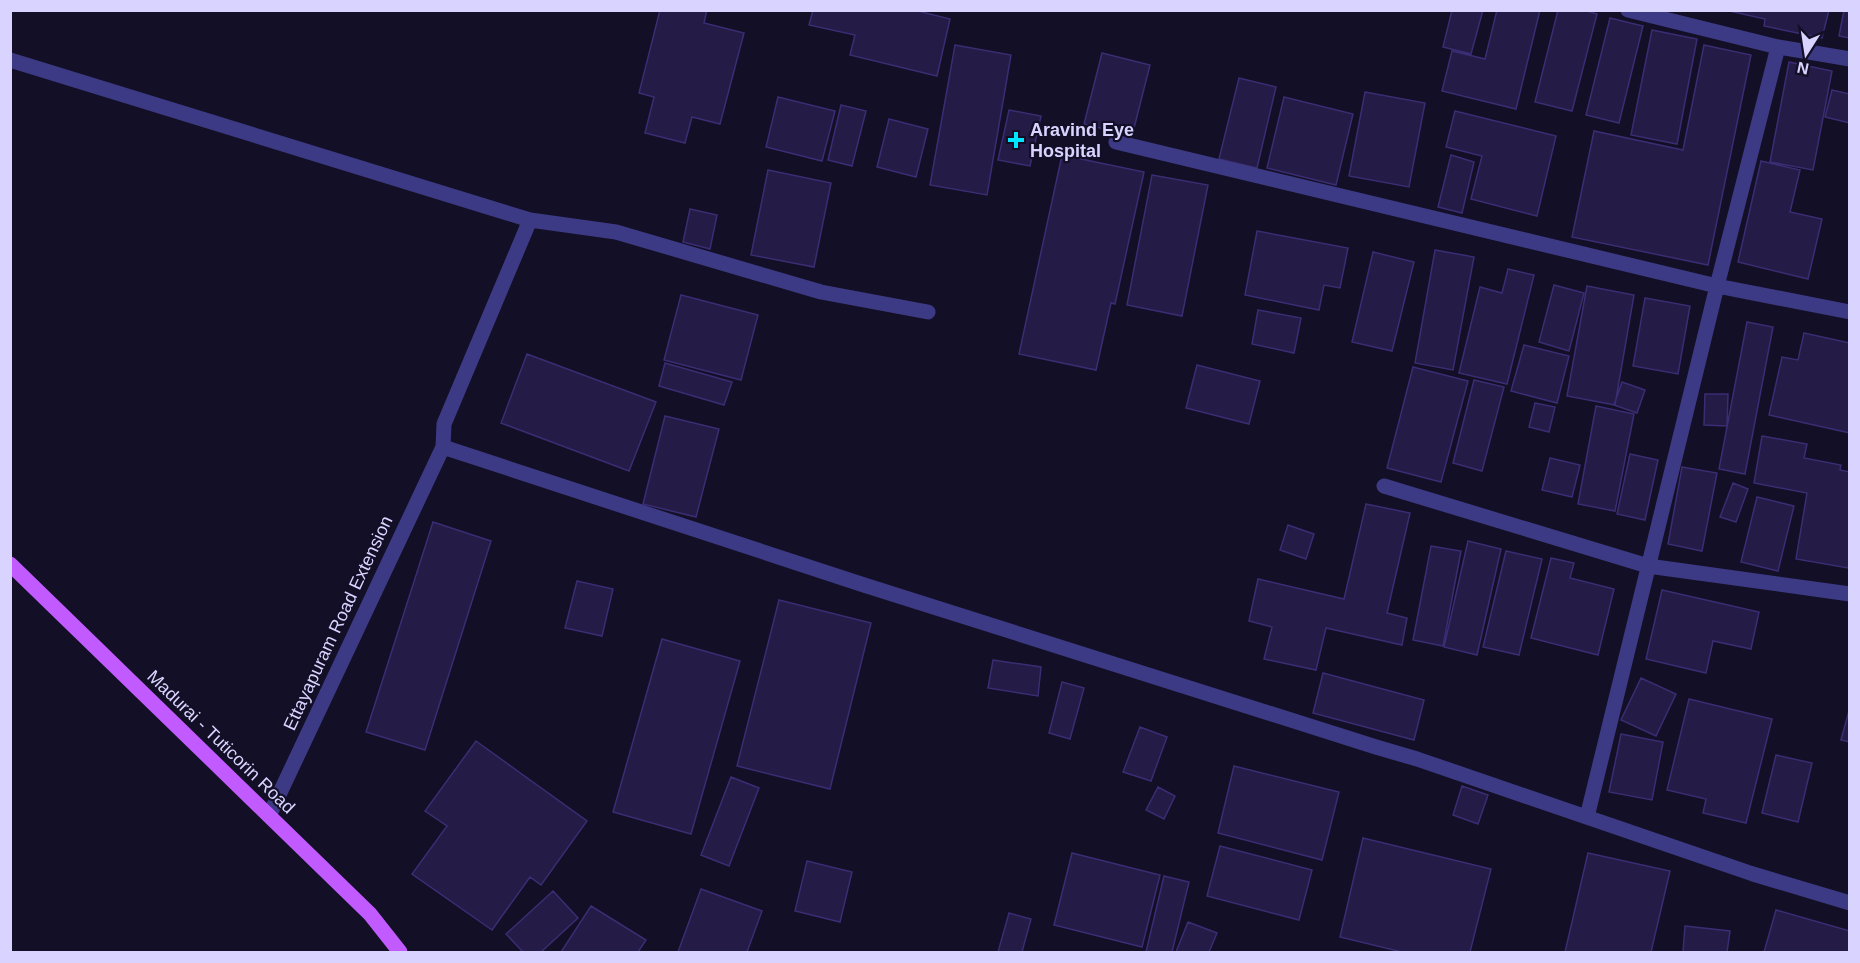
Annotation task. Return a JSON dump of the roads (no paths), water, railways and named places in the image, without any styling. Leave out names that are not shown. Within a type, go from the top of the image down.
[{"type":"main road","name":"Madurai - Tuticorin Road","points":[[10,564],[370,914],[400,952]]},
{"type":"street","points":[[1628,10],[1778,47],[1850,59]]},
{"type":"street","points":[[1587,817],[1778,47]]},
{"type":"street","points":[[10,60],[530,220],[616,232],[821,292],[928,312]]},
{"type":"street","points":[[1116,142],[1717,286],[1850,312]]},
{"type":"street","name":"Ettayapuram Road Extension","points":[[268,816],[443,447],[444,424],[530,220]]},
{"type":"street","points":[[443,447],[864,585],[1417,759],[1753,874],[1850,903]]},
{"type":"street","points":[[1384,486],[1648,566],[1850,594]]},
{"type":"place","name":"Aravind Eye Hospital","points":[[1016,140]]}]
